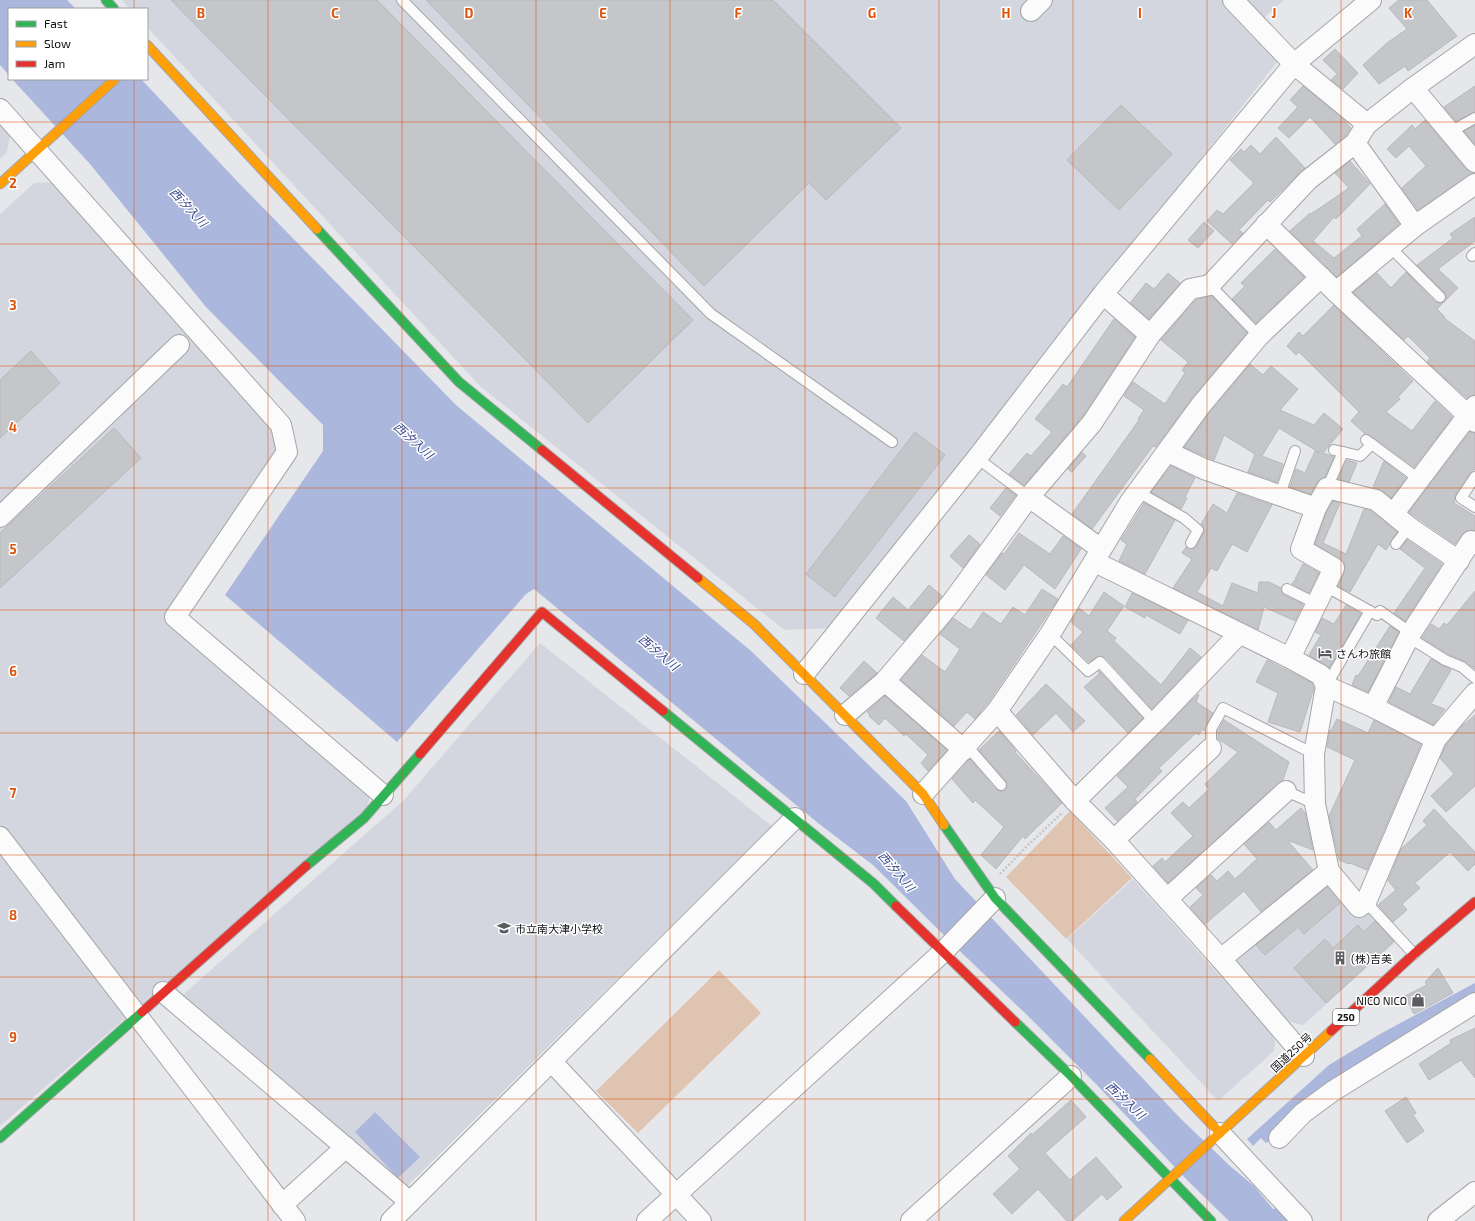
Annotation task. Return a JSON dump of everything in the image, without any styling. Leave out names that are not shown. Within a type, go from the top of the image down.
[{"type":"main road","points":[[106,0],[113,8]]},
{"type":"main road","points":[[148,48],[459,382],[754,624],[845,715],[923,794],[991,893],[1220,1133]]},
{"type":"main road","points":[[0,184],[114,80]]},
{"type":"main road","points":[[0,1138],[332,843],[364,818],[542,612],[874,884],[1071,1076],[1211,1221]]},
{"type":"main road","name":"国道250号","points":[[1124,1221],[1414,954],[1475,902]]},
{"type":"street","points":[[1233,0],[1294,64],[1367,124]]},
{"type":"street","points":[[804,674],[977,458],[1103,294],[1294,64],[1371,0]]},
{"type":"street","points":[[845,715],[885,681],[952,602],[1029,498],[1092,423],[1150,335],[1190,289],[1210,285],[1308,180],[1356,143],[1367,124],[1413,88],[1475,44]]},
{"type":"street","points":[[1413,88],[1475,162]]},
{"type":"street","points":[[0,109],[281,425],[287,452],[175,618],[383,795]]},
{"type":"street","points":[[1356,143],[1415,226]]},
{"type":"street","points":[[1336,292],[1415,226],[1475,184]]},
{"type":"street","points":[[1266,224],[1336,292],[1473,415],[1419,479],[1394,514]]},
{"type":"street","points":[[923,794],[997,711],[1050,634],[1138,492],[1201,405],[1260,336],[1321,277]]},
{"type":"street","points":[[1103,294],[1150,335]]},
{"type":"street","points":[[0,517],[179,345]]},
{"type":"street","points":[[1168,452],[1204,469],[1279,497],[1316,508]]},
{"type":"street","points":[[1290,658],[1334,568],[1301,549],[1316,508],[1327,488],[1376,500],[1409,528],[1459,561]]},
{"type":"street","points":[[1029,498],[1098,555],[1239,634],[1290,658],[1321,675],[1326,686],[1314,754],[1315,804],[1329,871],[1359,907],[1366,902],[1436,739],[1475,694]]},
{"type":"street","points":[[1373,707],[1411,636],[1471,541],[1475,544]]},
{"type":"street","points":[[1075,801],[1155,722],[1239,634]]},
{"type":"street","points":[[885,681],[965,748]]},
{"type":"street","points":[[1326,686],[1373,707],[1436,739]]},
{"type":"street","points":[[997,711],[1075,801],[1114,840],[1221,959],[1304,1056]]},
{"type":"street","points":[[1114,840],[1211,748]]},
{"type":"street","points":[[1167,899],[1286,791]]},
{"type":"street","points":[[391,1221],[795,818]]},
{"type":"street","points":[[0,837],[295,1221]]},
{"type":"street","points":[[1221,959],[1329,871]]},
{"type":"street","points":[[647,1221],[943,952],[991,893]]},
{"type":"street","points":[[163,992],[410,1202]]},
{"type":"street","points":[[1279,1138],[1303,1113],[1333,1091],[1475,1003]]},
{"type":"street","points":[[552,1062],[701,1221]]},
{"type":"street","points":[[911,1221],[1071,1076]]},
{"type":"street","points":[[1220,1133],[1302,1221]]},
{"type":"street","points":[[282,1205],[346,1147]]},
{"type":"street","points":[[1438,1221],[1475,1192]]},
{"type":"lane","points":[[402,0],[711,314],[892,442]]},
{"type":"lane","points":[[1450,132],[1475,118]]},
{"type":"lane","points":[[1390,247],[1440,297]]},
{"type":"lane","points":[[1210,285],[1260,336]]},
{"type":"lane","points":[[1327,488],[1338,451],[1360,456],[1369,442],[1419,479]]},
{"type":"lane","points":[[1279,497],[1295,451]]},
{"type":"lane","points":[[977,458],[1029,498]]},
{"type":"lane","points":[[1475,477],[1461,498],[1475,507]]},
{"type":"lane","points":[[1138,492],[1184,518],[1198,530],[1191,543]]},
{"type":"lane","points":[[1396,544],[1409,528]]},
{"type":"lane","points":[[1325,586],[1377,615],[1380,611],[1411,636],[1445,660],[1462,667],[1475,678]]},
{"type":"lane","points":[[1287,589],[1316,604]]},
{"type":"lane","points":[[1326,686],[1370,611]]},
{"type":"lane","points":[[1050,634],[1088,671],[1100,662],[1155,722]]},
{"type":"lane","points":[[1211,748],[1211,729],[1223,708],[1314,754]]},
{"type":"lane","points":[[965,748],[1001,785]]},
{"type":"lane","points":[[1286,791],[1315,804]]},
{"type":"lane","points":[[1366,902],[1414,954]]},
{"type":"path","points":[[991,893],[1028,845],[1075,801]]},
{"type":"shaded area","points":[[122,0],[1284,0],[1250,30],[1278,61],[830,628],[784,630],[480,386],[148,28],[148,8],[129,8]]},
{"type":"shaded area","points":[[0,124],[10,135],[7,152],[0,159]]},
{"type":"shaded area","points":[[56,182],[275,425],[280,450],[166,619],[370,796],[366,811],[0,1126],[0,214],[34,183]]},
{"type":"shaded area","name":"市立南大津小学校","points":[[540,643],[772,826],[403,1190],[178,999],[403,801]]},
{"type":"shaded area","points":[[1070,811],[1132,878],[1066,939],[1006,877]]},
{"type":"shaded area","points":[[1133,879],[1271,1033],[1275,1041],[1274,1051],[1218,1101],[1067,939]]},
{"type":"shaded area","points":[[1324,879],[1369,909],[1399,939],[1303,1025],[1287,1021],[1230,959]]},
{"type":"shaded area","points":[[719,970],[761,1013],[638,1133],[596,1091]]},
{"type":"water","points":[[0,0],[67,0],[75,8],[8,8],[8,74],[0,65]]},
{"type":"water","name":"西汐入川","points":[[13,80],[142,80],[236,180],[456,405],[751,651],[906,801],[955,879],[1180,1118],[1230,1166],[1254,1186],[1273,1209],[1276,1208],[1288,1221],[1229,1221],[1188,1181],[1096,1084],[1028,1016],[873,865],[818,823],[534,589],[526,594],[397,742],[225,595],[323,451],[323,425],[206,307],[90,164]]},
{"type":"water","points":[[1475,983],[1475,997],[1274,1139],[1266,1143],[1261,1138],[1253,1146],[1247,1139],[1329,1065],[1380,1034]]},
{"type":"water","points":[[375,1112],[420,1157],[398,1178],[355,1132]]},
{"type":"building","points":[[171,0],[377,0],[693,320],[588,423]]},
{"type":"building","points":[[426,0],[773,0],[901,128],[826,200],[809,183],[704,286]]},
{"type":"building","points":[[1399,0],[1427,0],[1457,36],[1408,71],[1405,66],[1379,84],[1363,65],[1387,43],[1407,29],[1389,8]]},
{"type":"building","points":[[1335,49],[1358,73],[1343,89],[1331,80],[1337,74],[1323,60]]},
{"type":"building","points":[[1303,86],[1342,118],[1351,128],[1346,135],[1335,144],[1310,117],[1289,138],[1278,128],[1298,107],[1290,100]]},
{"type":"building","points":[[1475,86],[1475,112],[1456,121],[1444,107]]},
{"type":"building","points":[[1121,105],[1172,154],[1119,210],[1067,160]]},
{"type":"building","points":[[1425,120],[1466,169],[1473,173],[1418,210],[1402,188],[1426,166],[1409,146],[1396,158],[1387,149],[1412,125],[1415,129]]},
{"type":"building","points":[[1475,125],[1475,144],[1464,131]]},
{"type":"building","points":[[1276,137],[1305,168],[1270,202],[1268,200],[1239,230],[1243,233],[1232,244],[1207,221],[1217,210],[1223,214],[1253,184],[1253,182],[1230,160],[1241,149],[1244,152],[1251,145],[1260,154]]},
{"type":"building","points":[[1350,161],[1370,184],[1336,219],[1334,217],[1313,241],[1334,258],[1362,236],[1357,229],[1385,204],[1399,224],[1337,277],[1290,231],[1310,213],[1311,214],[1349,188],[1335,173]]},
{"type":"building","points":[[1475,217],[1475,241],[1438,269],[1458,288],[1444,302],[1446,298],[1445,293],[1417,265],[1453,238],[1450,234]]},
{"type":"building","points":[[1204,222],[1214,231],[1198,248],[1188,240]]},
{"type":"building","points":[[1275,249],[1304,277],[1256,323],[1232,299],[1245,286],[1241,283]]},
{"type":"building","points":[[1406,272],[1435,302],[1444,302],[1437,309],[1445,317],[1444,318],[1475,341],[1475,395],[1467,398],[1427,362],[1430,358],[1408,336],[1404,340],[1353,292],[1377,273],[1391,288]]},
{"type":"building","points":[[1168,273],[1180,283],[1149,319],[1130,303],[1146,283],[1154,289]]},
{"type":"building","points":[[1212,296],[1247,333],[1192,398],[1156,447],[1153,446],[1092,529],[1072,514],[1139,420],[1138,419],[1144,410],[1124,396],[1133,382],[1165,404],[1185,373],[1182,370],[1188,362],[1161,340],[1196,300]]},
{"type":"building","points":[[1334,305],[1413,381],[1398,397],[1400,399],[1386,412],[1412,431],[1435,401],[1452,417],[1414,467],[1376,439],[1365,434],[1351,421],[1359,412],[1299,352],[1296,355],[1287,346],[1299,332],[1303,336]]},
{"type":"building","points":[[1114,319],[1135,337],[1083,416],[1024,485],[1009,474],[1027,453],[1031,456],[1052,432],[1035,419],[1063,384],[1067,387]]},
{"type":"building","points":[[31,351],[60,383],[0,438],[0,380]]},
{"type":"building","points":[[1250,364],[1263,375],[1271,366],[1298,389],[1280,410],[1314,425],[1324,413],[1343,429],[1323,453],[1334,457],[1325,477],[1317,482],[1311,494],[1290,487],[1296,469],[1305,473],[1315,451],[1320,453],[1279,428],[1262,456],[1283,464],[1277,482],[1248,472],[1255,454],[1224,435],[1214,460],[1184,447],[1210,412]]},
{"type":"building","points":[[114,428],[141,458],[0,588],[0,533]]},
{"type":"building","points":[[915,432],[945,455],[835,597],[806,574]]},
{"type":"building","points":[[1470,432],[1475,433],[1475,469],[1470,473],[1456,494],[1454,503],[1475,516],[1475,531],[1466,531],[1455,544],[1409,512]]},
{"type":"building","points":[[1082,452],[1086,456],[1072,472],[1068,469]]},
{"type":"building","points":[[1347,460],[1357,463],[1349,482],[1338,479]]},
{"type":"building","points":[[1384,461],[1406,478],[1391,498],[1383,491],[1373,487]]},
{"type":"building","points":[[1171,466],[1195,478],[1185,497],[1187,498],[1181,509],[1151,492]]},
{"type":"building","points":[[1006,488],[1016,495],[1000,516],[990,508]]},
{"type":"building","points":[[1237,493],[1272,505],[1247,552],[1232,544],[1217,571],[1211,568],[1197,592],[1223,606],[1232,583],[1258,593],[1259,582],[1269,582],[1281,588],[1284,595],[1303,604],[1295,621],[1264,607],[1258,630],[1173,588],[1192,559],[1182,553],[1186,547],[1192,549],[1197,546],[1204,531],[1201,524],[1213,504],[1227,513]]},
{"type":"building","points":[[1333,501],[1340,503],[1323,543],[1346,554],[1364,509],[1371,511],[1397,532],[1386,550],[1378,544],[1350,592],[1338,586],[1344,573],[1344,562],[1315,544],[1326,513]]},
{"type":"building","points":[[1144,503],[1175,520],[1145,574],[1119,561],[1127,544],[1121,540]]},
{"type":"building","points":[[1019,533],[1050,554],[1063,536],[1081,549],[1055,589],[1024,565],[1005,590],[986,575]]},
{"type":"building","points":[[969,535],[980,544],[963,568],[950,556]]},
{"type":"building","points":[[1407,540],[1442,564],[1405,621],[1394,613],[1425,568],[1400,549]]},
{"type":"building","points":[[1303,564],[1319,573],[1309,593],[1292,584],[1294,581],[1298,580],[1295,579]]},
{"type":"building","points":[[929,585],[942,596],[904,641],[876,618],[893,597],[908,610]]},
{"type":"building","points":[[1042,589],[1058,599],[990,700],[975,719],[967,712],[954,726],[901,680],[922,655],[945,672],[960,649],[940,634],[953,618],[971,630],[983,612],[1001,624],[1013,607],[1025,615]]},
{"type":"building","points":[[1475,591],[1475,669],[1465,661],[1448,654],[1422,638],[1431,624],[1439,629],[1444,623],[1447,625]]},
{"type":"building","points":[[1104,592],[1124,606],[1107,631],[1116,638],[1114,641],[1161,685],[1190,648],[1201,657],[1152,709],[1105,657],[1099,656],[1089,662],[1071,645],[1083,632],[1071,622],[1079,608],[1089,616]]},
{"type":"building","points":[[1132,593],[1188,620],[1180,634],[1146,615],[1145,618],[1125,607]]},
{"type":"building","points":[[1346,605],[1361,614],[1329,668],[1309,655],[1321,635],[1315,632],[1322,618],[1334,624]]},
{"type":"building","points":[[1390,626],[1399,632],[1368,692],[1352,685],[1356,675],[1358,676]]},
{"type":"building","points":[[1431,659],[1451,670],[1431,704],[1445,709],[1433,725],[1389,702],[1396,687],[1410,694]]},
{"type":"building","points":[[1267,660],[1312,683],[1314,688],[1300,732],[1268,722],[1278,693],[1256,682]]},
{"type":"building","points":[[864,661],[877,673],[849,696],[840,688]]},
{"type":"building","points":[[1099,671],[1143,718],[1128,733],[1084,687],[1100,673],[1098,672]]},
{"type":"building","points":[[1046,684],[1085,721],[1073,732],[1056,713],[1033,735],[1016,715]]},
{"type":"building","points":[[1198,694],[1199,695],[1196,702],[1213,713],[1204,731],[1202,729],[1199,735],[1196,733],[1159,768],[1162,771],[1135,799],[1137,802],[1117,821],[1105,808],[1128,787],[1117,776]]},
{"type":"building","points":[[885,696],[947,750],[928,771],[921,763],[928,755],[906,734],[904,736],[885,718],[879,725],[869,716],[870,715],[867,712]]},
{"type":"building","points":[[1475,715],[1475,786],[1446,812],[1431,796],[1454,774],[1440,758],[1446,745],[1462,726]]},
{"type":"building","points":[[1337,719],[1368,733],[1374,720],[1421,744],[1367,870],[1339,860],[1329,816],[1355,760],[1327,747],[1330,730],[1331,731]]},
{"type":"building","points":[[1224,720],[1289,762],[1283,780],[1168,883],[1153,866],[1162,858],[1165,862],[1193,836],[1171,813],[1183,802],[1189,808],[1209,789],[1205,784],[1238,752],[1218,739],[1218,731]]},
{"type":"building","points":[[999,731],[1016,751],[1015,752],[1062,803],[1025,839],[1023,836],[996,869],[981,855],[1004,827],[975,800],[973,803],[952,779],[970,759],[996,790],[1006,790],[1006,781],[979,750]]},
{"type":"building","points":[[1301,808],[1305,813],[1313,850],[1287,840],[1313,870],[1261,912],[1244,891],[1205,924],[1190,907],[1203,895],[1196,888],[1211,875],[1217,881],[1228,871],[1235,879],[1257,859],[1244,844],[1269,822],[1276,830]]},
{"type":"building","points":[[1434,809],[1475,852],[1475,864],[1468,871],[1450,852],[1415,883],[1420,888],[1402,904],[1407,910],[1393,922],[1378,905],[1396,890],[1388,881],[1401,849],[1427,825],[1423,821]]},
{"type":"building","points":[[1327,887],[1340,903],[1304,934],[1298,927],[1265,955],[1256,945]]},
{"type":"building","name":"(株)吉美","points":[[1375,921],[1394,941],[1326,1003],[1294,968],[1325,939],[1333,948],[1358,925],[1364,932]]},
{"type":"building","points":[[1438,968],[1453,993],[1414,1014],[1405,996],[1427,985],[1425,982]]},
{"type":"building","points":[[1475,1028],[1475,1078],[1461,1060],[1429,1080],[1419,1064],[1451,1043],[1450,1040]]},
{"type":"building","points":[[1406,1097],[1416,1113],[1413,1115],[1424,1131],[1407,1143],[1385,1111]]},
{"type":"building","points":[[1071,1100],[1086,1117],[1045,1153],[1070,1180],[1096,1157],[1122,1187],[1107,1200],[1102,1194],[1072,1221],[1067,1221],[1038,1189],[1012,1214],[993,1194],[1020,1169],[1008,1156],[1031,1133],[1032,1135]]},
{"type":"traffic: fast","points":[[106,0],[113,8]]},
{"type":"traffic: fast","points":[[317,229],[459,382],[542,450]]},
{"type":"traffic: fast","points":[[663,711],[874,884],[896,906]]},
{"type":"traffic: fast","points":[[306,866],[364,818],[420,754]]},
{"type":"traffic: fast","points":[[944,825],[995,898],[1150,1059]]},
{"type":"traffic: fast","points":[[0,1138],[142,1012]]},
{"type":"traffic: fast","points":[[1015,1022],[1071,1076],[1211,1221]]},
{"type":"traffic: slow","points":[[148,46],[317,229]]},
{"type":"traffic: slow","points":[[0,184],[114,80]]},
{"type":"traffic: slow","points":[[698,578],[754,624],[923,794],[944,825]]},
{"type":"traffic: slow","points":[[1124,1221],[1331,1031]]},
{"type":"traffic: slow","points":[[1150,1059],[1220,1133]]},
{"type":"traffic: jam","points":[[542,450],[698,578]]},
{"type":"traffic: jam","points":[[420,754],[542,612],[663,711]]},
{"type":"traffic: jam","points":[[142,1012],[306,866]]},
{"type":"traffic: jam","points":[[1331,1031],[1414,954],[1475,902]]},
{"type":"traffic: jam","points":[[896,906],[1015,1022]]},
{"type":"place","name":"さんわ旅館","points":[[1325,653]]},
{"type":"place","name":"市立南大津小学校","points":[[504,928]]},
{"type":"place","name":"(株)吉美","points":[[1340,958]]},
{"type":"place","name":"NICO NICO","points":[[1418,1000]]}]
